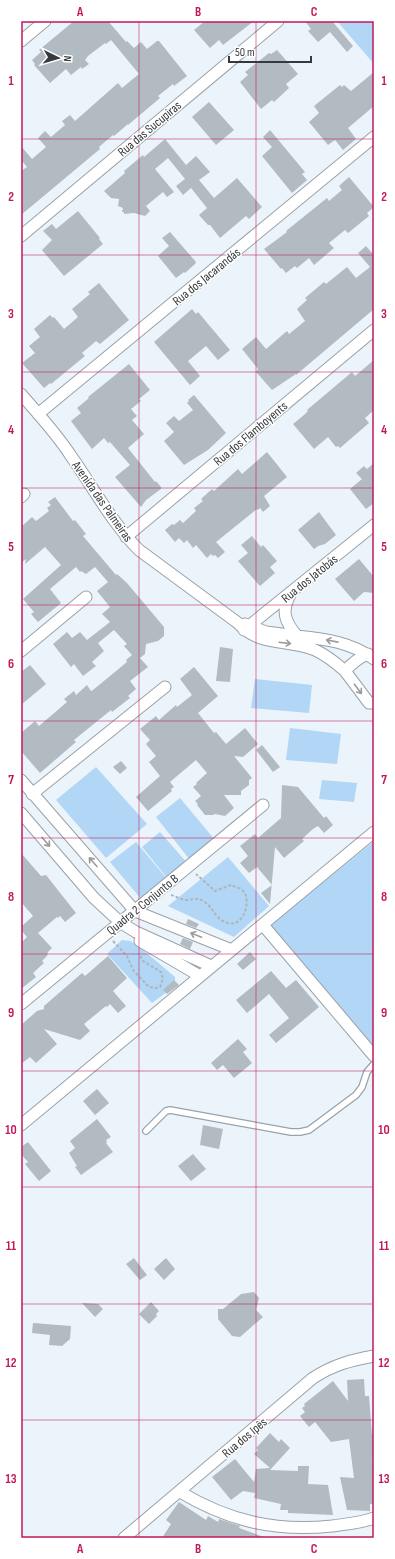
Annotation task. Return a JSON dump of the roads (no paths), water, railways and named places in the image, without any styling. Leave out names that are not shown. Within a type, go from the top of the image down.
[{"type":"street","points":[[21,42],[45,21]]},
{"type":"street","name":"Rua das Sucupiras","points":[[21,236],[278,21]]},
{"type":"street","name":"Rua dos Jacarandás","points":[[38,414],[374,138]]},
{"type":"street","name":"Rua dos Flamboyents","points":[[126,537],[374,330]]},
{"type":"street","name":"Avenida das Palmeiras","points":[[21,394],[70,453],[126,537],[139,550],[248,628],[270,641],[294,644],[314,650],[333,661],[345,672],[372,705]]},
{"type":"street","name":"Rua dos Jatobás","points":[[248,628],[374,525]]},
{"type":"street","points":[[291,593],[286,603],[287,623],[297,636]]},
{"type":"street","points":[[21,651],[86,597]]},
{"type":"street","name":"Rua dos Jatobás","points":[[248,628],[286,603]]},
{"type":"street","name":"Avenida das Palmeiras","points":[[248,628],[344,643],[371,656]]},
{"type":"street","name":"Avenida das Palmeiras","points":[[345,672],[351,664],[359,658],[371,656]]},
{"type":"street","points":[[32,794],[165,687]]},
{"type":"street","points":[[21,780],[135,911],[232,950]]},
{"type":"street","name":"Quadra 2 Conjunto B","points":[[21,1004],[263,805]]},
{"type":"street","points":[[21,813],[94,898],[120,923],[139,940],[200,976]]},
{"type":"street","points":[[21,1125],[374,832]]},
{"type":"street","points":[[120,923],[136,932],[211,966]]},
{"type":"street","points":[[263,925],[374,1056]]},
{"type":"street","name":"Rua dos Ipês","points":[[124,1538],[313,1378],[327,1368],[374,1356]]},
{"type":"street","points":[[180,1492],[203,1505],[238,1519],[286,1528],[323,1527],[374,1518]]},
{"type":"lane","points":[[146,1131],[166,1111],[170,1110],[291,1132],[309,1130],[356,1095],[362,1087],[367,1072],[374,1064]]}]
